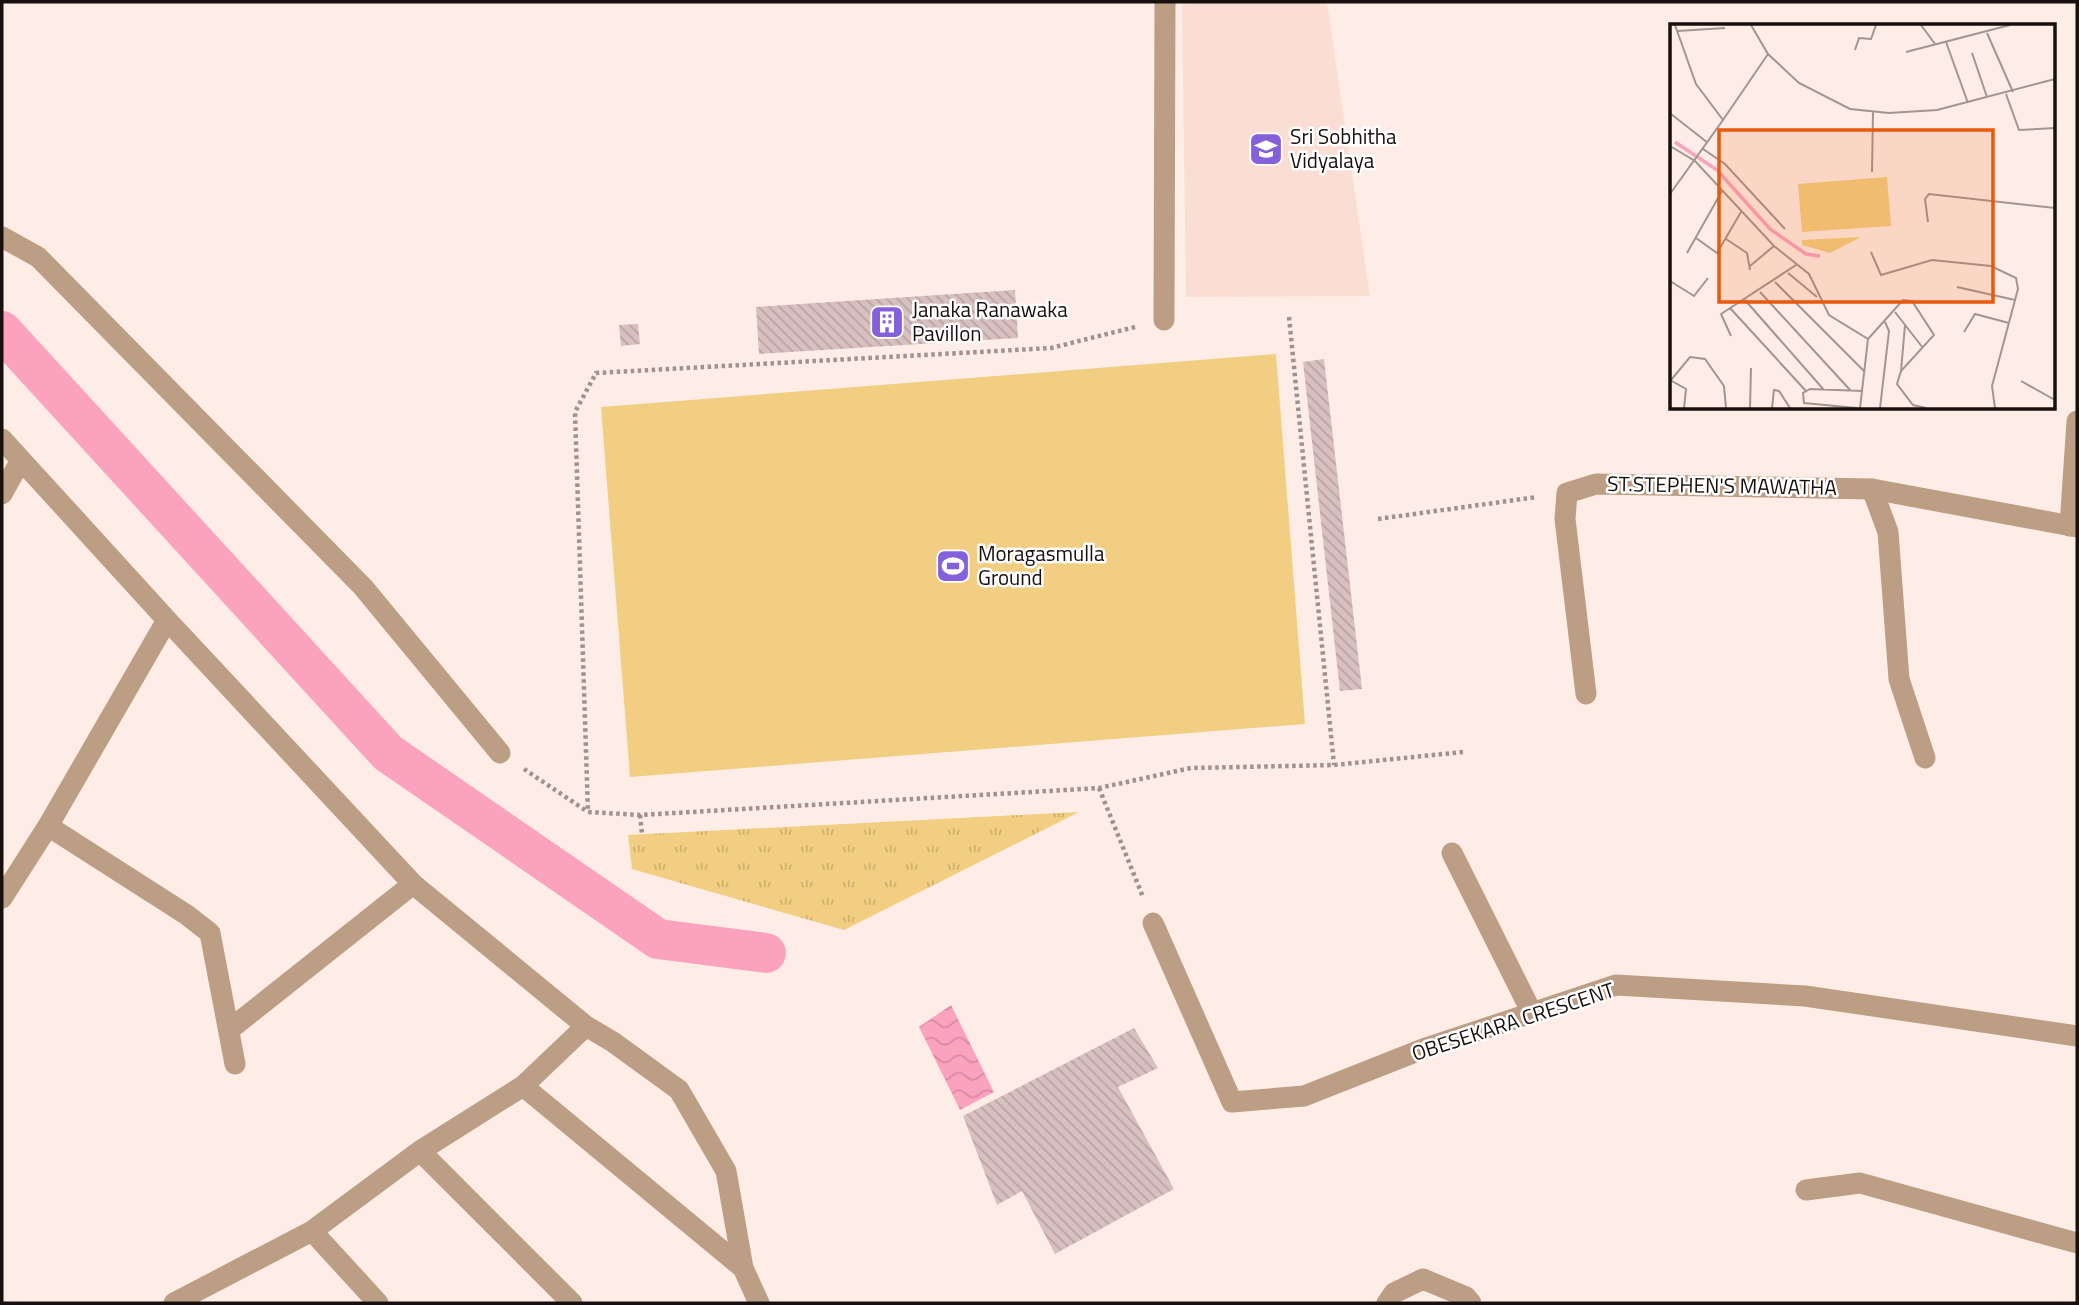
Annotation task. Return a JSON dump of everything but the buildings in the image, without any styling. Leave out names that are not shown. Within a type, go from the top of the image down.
[{"type":"street","points":[[1164,320],[1165,2]]},
{"type":"street","points":[[2,237],[38,257],[363,587],[500,753]]},
{"type":"street","points":[[2073,526],[2077,421]]},
{"type":"street","points":[[2,439],[413,884],[586,1026],[613,1042],[679,1090],[726,1171],[743,1268],[759,1303]]},
{"type":"street","points":[[2,495],[21,460]]},
{"type":"street","name":"ST.STEPHEN'S MAWATHA","points":[[1567,493],[1596,484],[1872,489],[2073,526]]},
{"type":"street","points":[[1872,489],[1888,532],[1899,679],[1925,758]]},
{"type":"street","points":[[1567,493],[1565,519],[1586,694]]},
{"type":"street","points":[[2,898],[48,826],[167,620]]},
{"type":"street","points":[[48,826],[187,915],[210,933],[235,1064]]},
{"type":"street","points":[[1452,853],[1532,1013]]},
{"type":"street","points":[[229,1030],[413,884]]},
{"type":"street","name":"OBESEKARA CRESCENT","points":[[1153,923],[1232,1102],[1304,1096],[1423,1049],[1616,985],[1805,996],[2077,1035]]},
{"type":"street","points":[[188,1300],[312,1231],[420,1151],[523,1086],[586,1026]]},
{"type":"street","points":[[523,1086],[743,1268]]},
{"type":"street","points":[[420,1151],[572,1303]]},
{"type":"street","points":[[1806,1190],[1860,1183],[2077,1243]]},
{"type":"street","points":[[312,1231],[378,1303]]},
{"type":"street","points":[[1387,1303],[1394,1293],[1423,1279],[1466,1297],[1471,1303]]},
{"type":"path","points":[[1289,317],[1334,765]]},
{"type":"path","points":[[588,812],[575,412],[596,373],[1051,348],[1164,320]]},
{"type":"path","points":[[1378,519],[1567,493]]},
{"type":"path","points":[[500,753],[588,812],[640,815],[1099,788],[1191,768],[1334,765],[1463,752]]},
{"type":"path","points":[[1099,788],[1153,923]]},
{"type":"path","points":[[640,815],[642,834]]},
{"type":"shaded area","name":"Sri Sobhitha Vidyalaya","points":[[1182,2],[1327,2],[1370,296],[1186,297]]},
{"type":"green space","name":"Moragasmulla Ground","points":[[1276,354],[1305,724],[630,777],[601,407]]},
{"type":"green space","points":[[1079,812],[844,930],[632,869],[628,835]]},
{"type":"water","points":[[951,1005],[994,1092],[960,1110],[919,1027]]},
{"type":"waterway","points":[[2,331],[388,753],[658,939],[766,953]]},
{"type":"place","name":"Sri Sobhitha Vidyalaya","points":[[1266,149]]},
{"type":"place","name":"Janaka Ranawaka Pavillon","points":[[887,322]]},
{"type":"place","name":"Moragasmulla Ground","points":[[953,566]]}]
